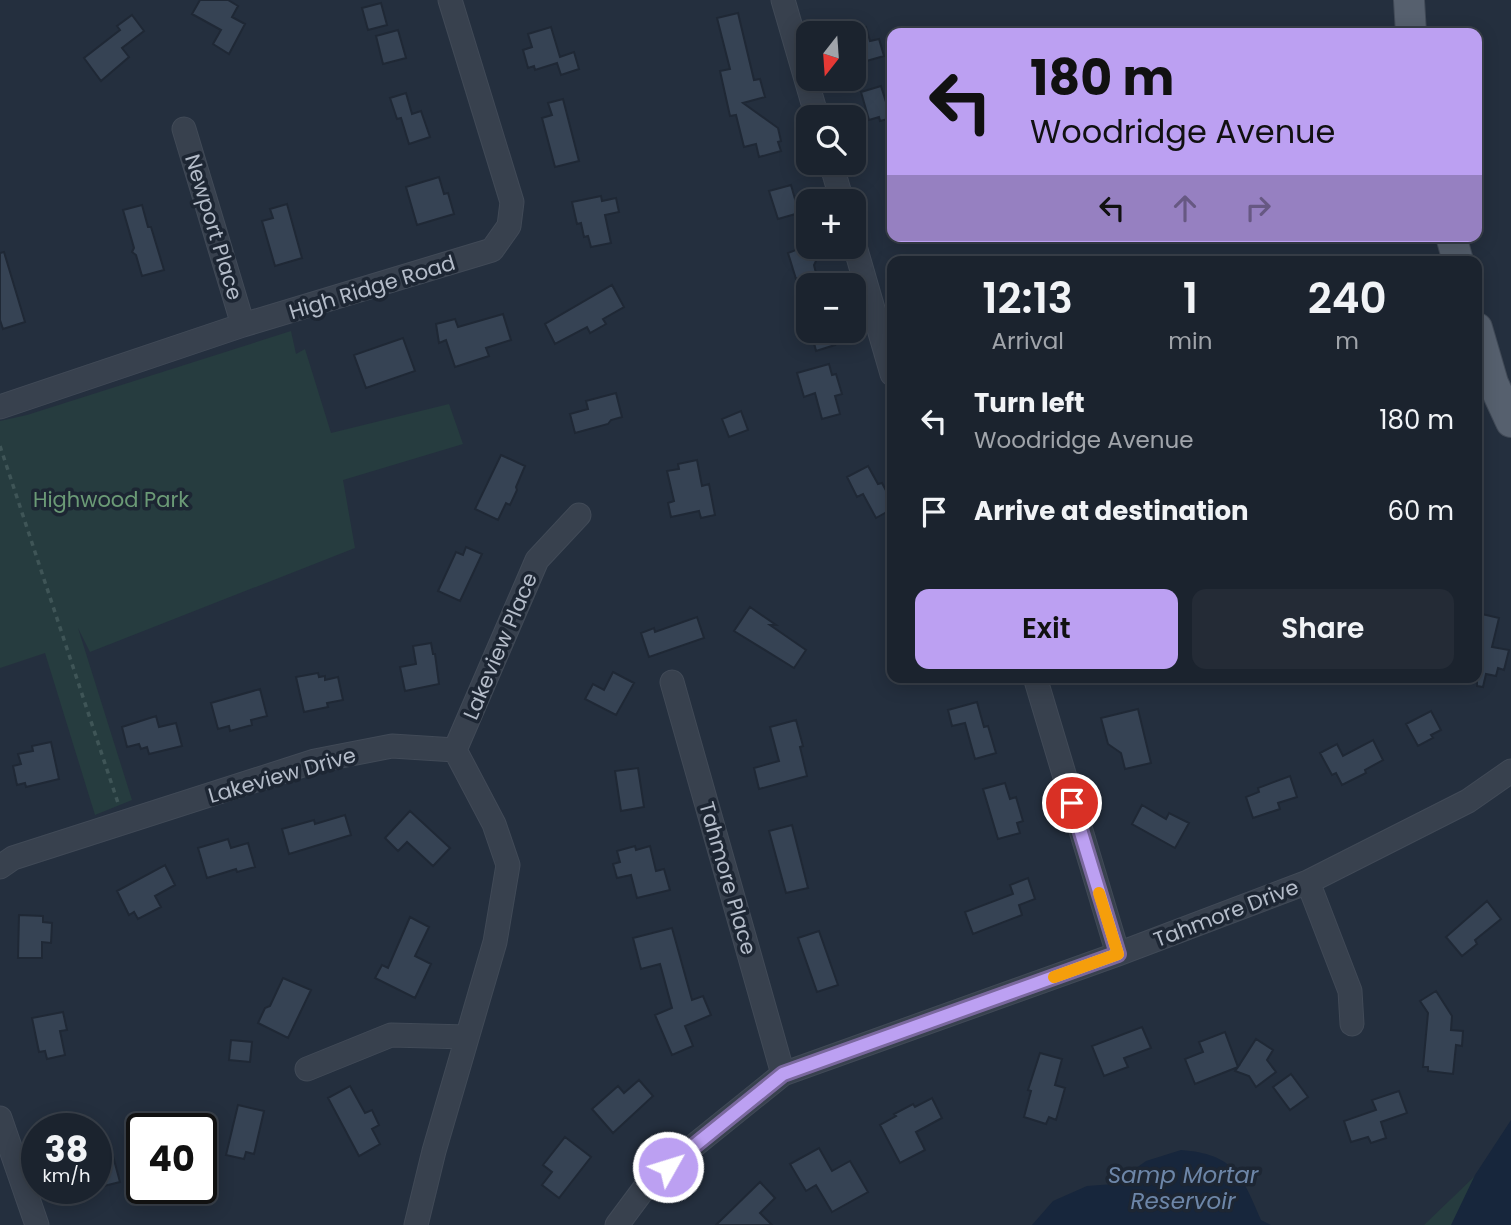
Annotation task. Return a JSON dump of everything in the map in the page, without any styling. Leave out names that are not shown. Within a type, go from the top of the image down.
[{"type":"main road","points":[[1409,0],[1411,28]]},
{"type":"main road","points":[[1482,345],[1493,383],[1511,422]]},
{"type":"street","name":"High Ridge Road","points":[[0,407],[243,326],[492,250],[509,226],[512,202],[450,0]]},
{"type":"street","points":[[783,0],[814,105]]},
{"type":"street","name":"Newport Place","points":[[184,129],[243,326]]},
{"type":"street","points":[[859,259],[887,357]]},
{"type":"street","name":"Lakeview Place","points":[[455,750],[537,560],[579,515]]},
{"type":"street","name":"Tahmore Place","points":[[672,682],[783,1074]]},
{"type":"street","points":[[1037,683],[1118,954]]},
{"type":"street","name":"Lakeview Drive","points":[[0,867],[13,858],[315,761],[392,746],[455,750]]},
{"type":"street","points":[[416,1225],[434,1151],[495,942],[508,865],[495,824],[455,750]]},
{"type":"street","name":"Tahmore Drive","points":[[617,1225],[649,1182],[783,1074],[1118,954],[1308,882],[1468,801],[1511,771]]},
{"type":"street","points":[[1308,882],[1350,991],[1352,1024]]},
{"type":"street","points":[[307,1069],[391,1035],[467,1037]]},
{"type":"street","points":[[0,1118],[37,1225]]},
{"type":"path","points":[[0,446],[124,822]]},
{"type":"green space","name":"Highwood Park","points":[[291,331],[296,354],[305,349],[331,433],[449,404],[463,444],[343,480],[355,548],[90,652],[78,628],[132,800],[95,815],[45,653],[0,668],[0,421],[27,415]]},
{"type":"green space","points":[[1475,1176],[1511,1225],[1424,1225]]},
{"type":"water","points":[[1511,1120],[1511,1225],[1451,1225],[1475,1175]]},
{"type":"water","name":"Samp Mortar Reservoir","points":[[1181,1150],[1199,1152],[1225,1162],[1241,1179],[1261,1220],[1271,1225],[1032,1225],[1053,1201],[1087,1186],[1114,1184],[1146,1161]]},
{"type":"building","points":[[200,0],[228,0],[238,6],[232,17],[245,24],[229,54],[213,44],[221,30],[192,14]]},
{"type":"building","points":[[381,3],[387,25],[368,30],[362,8]]},
{"type":"building","points":[[738,13],[754,80],[760,79],[765,97],[743,103],[778,128],[781,141],[778,142],[781,151],[759,157],[756,144],[744,147],[736,115],[730,116],[720,71],[730,69],[717,18]]},
{"type":"building","points":[[132,15],[144,31],[122,48],[129,57],[101,81],[84,58],[120,30],[117,26]]},
{"type":"building","points":[[551,27],[560,57],[574,52],[579,69],[561,75],[557,63],[535,70],[534,66],[528,68],[523,50],[532,47],[528,34]]},
{"type":"building","points":[[866,27],[870,41],[879,39],[884,56],[866,61]]},
{"type":"building","points":[[398,30],[406,58],[383,64],[376,36]]},
{"type":"building","points":[[881,86],[887,102],[887,119],[880,121],[879,117],[869,120],[861,92]]},
{"type":"building","points":[[406,93],[412,114],[421,111],[430,137],[409,144],[401,118],[397,119],[390,98]]},
{"type":"building","points":[[563,99],[579,161],[555,167],[542,118],[552,115],[548,103]]},
{"type":"building","points":[[439,177],[444,194],[448,193],[454,214],[417,225],[406,187]]},
{"type":"building","points":[[791,185],[796,214],[778,219],[769,191]]},
{"type":"building","points":[[601,196],[602,201],[616,198],[619,212],[605,215],[611,243],[591,247],[588,236],[584,237],[581,223],[577,224],[572,202]]},
{"type":"building","points":[[287,204],[302,258],[275,266],[262,221],[273,218],[270,209]]},
{"type":"building","points":[[142,205],[164,270],[142,276],[136,255],[132,252],[134,248],[123,210]]},
{"type":"building","points":[[796,250],[796,259],[815,259],[816,273],[796,273],[796,279],[788,253]]},
{"type":"building","points":[[4,252],[25,322],[3,329],[0,320],[0,253]]},
{"type":"building","points":[[612,285],[624,307],[603,319],[606,324],[590,333],[587,327],[555,344],[545,324]]},
{"type":"building","points":[[503,314],[511,340],[486,348],[489,356],[455,367],[446,340],[439,343],[436,324],[455,319],[458,327]]},
{"type":"building","points":[[403,338],[415,371],[366,388],[354,355]]},
{"type":"building","points":[[814,343],[834,343],[835,345],[816,351]]},
{"type":"building","points":[[829,364],[832,375],[836,374],[842,394],[835,396],[840,414],[822,419],[815,393],[804,397],[797,373]]},
{"type":"building","points":[[616,393],[622,417],[611,420],[608,424],[575,433],[570,414],[588,409],[586,401]]},
{"type":"building","points":[[741,411],[748,430],[729,437],[722,419]]},
{"type":"building","points":[[501,455],[525,466],[510,505],[506,503],[498,520],[475,509]]},
{"type":"building","points":[[697,460],[702,486],[709,484],[715,515],[701,518],[699,511],[671,517],[668,503],[674,501],[667,471],[679,469],[678,464]]},
{"type":"building","points":[[868,466],[878,484],[882,483],[887,492],[887,512],[876,518],[863,494],[857,497],[847,477]]},
{"type":"building","points":[[466,547],[482,554],[460,601],[438,591],[456,552],[463,555]]},
{"type":"building","points":[[750,607],[806,650],[794,668],[734,631]]},
{"type":"building","points":[[1482,614],[1499,618],[1492,647],[1509,650],[1504,670],[1498,668],[1496,676],[1486,674],[1483,687],[1477,686],[1477,683],[1482,683]]},
{"type":"building","points":[[697,617],[704,638],[649,657],[641,633],[654,628],[655,632]]},
{"type":"building","points":[[431,643],[439,684],[405,691],[400,667],[416,664],[413,646]]},
{"type":"building","points":[[613,672],[634,683],[616,715],[585,699],[593,684],[604,690]]},
{"type":"building","points":[[318,673],[319,677],[325,676],[325,680],[338,677],[343,700],[327,703],[328,707],[304,712],[296,677]]},
{"type":"building","points":[[260,689],[267,716],[251,720],[252,725],[230,731],[229,726],[218,729],[211,703]]},
{"type":"building","points":[[977,702],[984,727],[988,726],[996,753],[975,759],[965,723],[952,726],[948,710]]},
{"type":"building","points":[[1138,709],[1151,763],[1125,769],[1121,753],[1108,744],[1101,718]]},
{"type":"building","points":[[1431,711],[1441,730],[1418,746],[1406,724]]},
{"type":"building","points":[[156,716],[159,727],[176,723],[182,746],[149,754],[147,747],[141,749],[139,744],[127,747],[122,727]]},
{"type":"building","points":[[796,720],[807,776],[759,789],[754,768],[779,761],[770,727]]},
{"type":"building","points":[[1373,740],[1383,760],[1365,770],[1366,773],[1342,785],[1336,773],[1332,775],[1320,753],[1337,744],[1343,756]]},
{"type":"building","points":[[51,742],[59,779],[26,787],[25,783],[17,785],[13,766],[21,764],[18,754],[33,751],[32,746]]},
{"type":"building","points":[[638,768],[644,807],[621,811],[615,771]]},
{"type":"building","points":[[1290,776],[1297,797],[1278,803],[1280,809],[1253,818],[1246,797],[1259,792],[1258,788]]},
{"type":"building","points":[[1005,783],[1010,799],[1016,797],[1023,821],[1017,823],[1020,833],[998,839],[983,789]]},
{"type":"building","points":[[1142,805],[1166,819],[1169,813],[1189,823],[1175,848],[1132,824]]},
{"type":"building","points":[[410,811],[450,848],[433,866],[407,842],[398,851],[385,838]]},
{"type":"building","points":[[345,815],[351,835],[289,854],[282,829],[314,820],[315,824]]},
{"type":"building","points":[[792,825],[808,888],[786,893],[769,831]]},
{"type":"building","points":[[228,839],[231,848],[248,843],[255,867],[237,872],[236,869],[207,878],[198,848]]},
{"type":"building","points":[[635,846],[636,850],[650,846],[656,871],[664,869],[670,890],[637,898],[631,875],[617,878],[613,864],[620,862],[617,851]]},
{"type":"building","points":[[165,865],[175,885],[155,896],[161,907],[138,919],[134,912],[129,915],[117,891]]},
{"type":"building","points":[[1028,878],[1035,899],[1019,905],[1022,915],[973,934],[965,912],[1013,894],[1010,885]]},
{"type":"building","points":[[1487,901],[1501,919],[1475,940],[1477,944],[1462,956],[1446,937]]},
{"type":"building","points":[[19,915],[43,916],[43,922],[52,923],[51,943],[42,942],[42,958],[18,958]]},
{"type":"building","points":[[410,917],[429,927],[415,956],[431,964],[415,998],[375,978],[382,965],[388,968]]},
{"type":"building","points":[[672,928],[692,1000],[703,996],[711,1015],[685,1026],[693,1046],[672,1055],[655,1015],[672,1008],[660,964],[641,969],[633,938]]},
{"type":"building","points":[[819,931],[838,985],[817,992],[798,938]]},
{"type":"building","points":[[283,978],[311,990],[288,1038],[258,1023],[265,1008],[270,1006]]},
{"type":"building","points":[[1436,991],[1452,1016],[1451,1030],[1463,1031],[1462,1046],[1456,1045],[1453,1074],[1428,1071],[1428,1067],[1423,1067],[1428,1013],[1420,1001]]},
{"type":"building","points":[[63,1012],[67,1030],[60,1031],[65,1055],[47,1059],[45,1051],[39,1052],[32,1018]]},
{"type":"building","points":[[1142,1027],[1151,1048],[1124,1058],[1128,1067],[1104,1076],[1092,1046]]},
{"type":"building","points":[[1225,1032],[1238,1067],[1195,1084],[1185,1059],[1203,1052],[1199,1042]]},
{"type":"building","points":[[1256,1039],[1273,1050],[1267,1060],[1276,1072],[1256,1087],[1249,1076],[1235,1071]]},
{"type":"building","points":[[231,1040],[252,1042],[250,1062],[229,1060]]},
{"type":"building","points":[[1040,1053],[1062,1059],[1055,1085],[1065,1088],[1056,1120],[1049,1117],[1046,1124],[1024,1117],[1031,1091],[1028,1090]]},
{"type":"building","points":[[1291,1074],[1308,1097],[1290,1110],[1273,1087]]},
{"type":"building","points":[[639,1080],[653,1096],[613,1133],[592,1109],[618,1086],[624,1093]]},
{"type":"building","points":[[350,1086],[365,1113],[372,1110],[379,1125],[372,1129],[380,1144],[359,1156],[328,1098]]},
{"type":"building","points":[[1399,1091],[1407,1113],[1381,1122],[1386,1138],[1371,1143],[1368,1137],[1351,1142],[1344,1121],[1376,1110],[1372,1100]]},
{"type":"building","points":[[932,1098],[942,1118],[916,1132],[925,1150],[900,1163],[880,1125],[913,1104],[915,1107]]},
{"type":"building","points":[[238,1105],[264,1111],[254,1154],[246,1152],[244,1159],[226,1155]]},
{"type":"building","points":[[565,1137],[591,1157],[559,1198],[542,1185],[552,1172],[543,1165]]},
{"type":"building","points":[[819,1148],[832,1171],[850,1161],[868,1192],[832,1212],[816,1185],[806,1191],[790,1164]]},
{"type":"building","points":[[112,1152],[120,1182],[112,1184]]},
{"type":"building","points":[[760,1182],[775,1198],[760,1213],[772,1225],[716,1225]]},
{"type":"slow traffic","points":[[1054,977],[1118,954],[1099,893]]},
{"type":"route","points":[[668,1167],[783,1074],[1118,954],[1072,803]]}]
